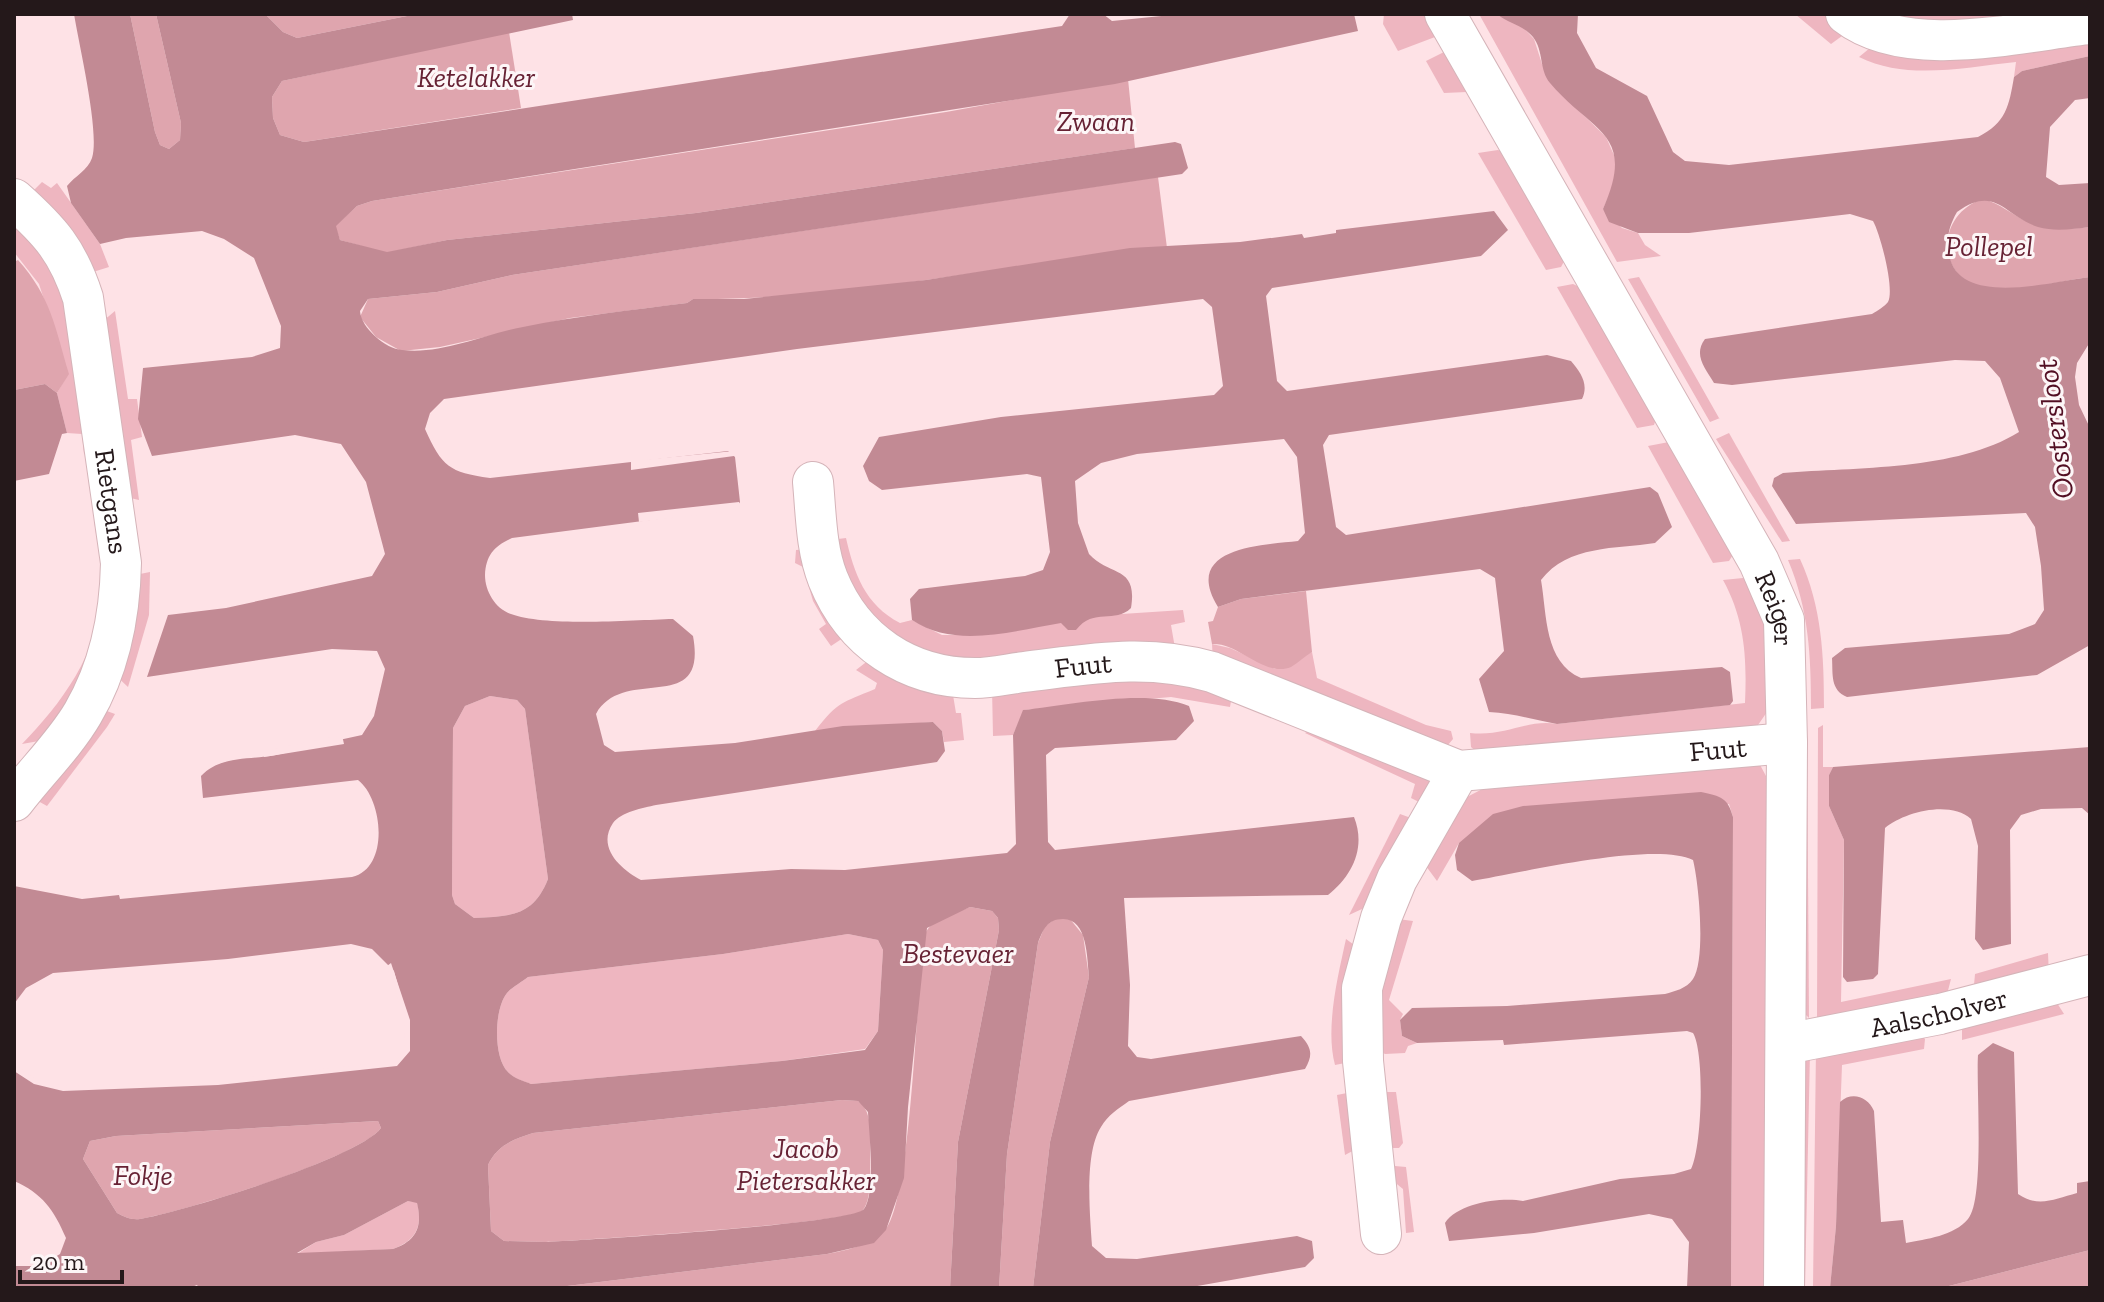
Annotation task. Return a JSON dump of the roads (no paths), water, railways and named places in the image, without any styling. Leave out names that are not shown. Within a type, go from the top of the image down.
[{"type":"street","name":"Reiger","points":[[1445,14],[1759,562],[1784,620],[1787,743],[1784,1288]]},
{"type":"street","points":[[1846,14],[1885,35],[1926,42],[2090,24]]},
{"type":"street","name":"Rietgans","points":[[14,199],[48,230],[72,262],[83,298],[121,575],[113,638],[96,686],[82,714],[14,801]]},
{"type":"street","name":"Fuut","points":[[813,482],[819,545],[828,579],[851,622],[874,646],[899,661],[935,674],[976,678],[1132,659],[1180,663],[1212,672],[1459,771],[1787,743]]},
{"type":"street","points":[[1381,1234],[1363,1061],[1362,988],[1381,918],[1397,879],[1459,771]]},
{"type":"street","name":"Aalscholver","points":[[1786,1044],[1940,1014],[2090,975]]},
{"type":"water","points":[[74,14],[130,14],[155,132],[160,145],[169,149],[180,140],[181,123],[156,14],[265,14],[283,32],[297,38],[417,14],[572,14],[573,20],[282,81],[272,97],[273,118],[280,135],[304,142],[1062,26],[1070,14],[1103,14],[1112,21],[1181,14],[1354,14],[1358,31],[1115,84],[372,201],[357,206],[336,226],[340,240],[387,252],[447,240],[696,213],[1175,142],[1181,144],[1188,168],[1182,174],[512,275],[437,292],[368,299],[360,311],[370,331],[396,349],[417,351],[447,347],[543,323],[687,303],[693,299],[744,299],[926,280],[1130,248],[1240,242],[1302,234],[1304,238],[1336,233],[1336,230],[1494,211],[1508,230],[1481,256],[1272,288],[1266,296],[1277,381],[1287,391],[1547,355],[1571,361],[1583,379],[1585,388],[1582,399],[1329,435],[1323,445],[1336,527],[1346,535],[1650,487],[1658,493],[1672,527],[1655,543],[1579,554],[1565,560],[1541,580],[1549,636],[1554,649],[1569,671],[1581,678],[1722,667],[1730,672],[1733,701],[1730,705],[1557,724],[1489,712],[1479,679],[1504,651],[1495,578],[1480,569],[1241,599],[1218,607],[1209,587],[1210,572],[1218,561],[1247,548],[1298,541],[1305,533],[1297,457],[1284,439],[1137,454],[1101,463],[1075,481],[1078,523],[1089,554],[1126,578],[1130,585],[1131,608],[1125,613],[1090,619],[1076,630],[1068,630],[1061,623],[965,636],[929,629],[912,620],[910,599],[919,589],[1025,576],[1043,570],[1050,552],[1041,477],[1027,474],[882,490],[869,481],[863,466],[879,437],[1001,417],[1214,395],[1223,386],[1212,307],[1203,299],[797,349],[444,399],[430,413],[425,429],[448,466],[476,476],[490,478],[728,451],[735,457],[740,502],[735,509],[512,538],[500,544],[489,557],[485,575],[487,588],[496,604],[511,614],[567,622],[673,619],[693,636],[694,661],[688,676],[676,684],[625,692],[609,700],[596,714],[604,745],[615,752],[735,743],[843,726],[933,722],[942,731],[945,751],[937,762],[656,805],[627,813],[613,823],[609,832],[609,849],[619,864],[641,880],[791,869],[845,870],[1007,853],[1016,844],[1013,735],[1023,710],[1108,699],[1171,701],[1189,706],[1194,721],[1176,740],[1055,748],[1046,755],[1048,842],[1055,850],[1354,817],[1359,839],[1355,860],[1344,879],[1328,895],[1124,898],[1130,985],[1128,1046],[1137,1057],[1151,1059],[1301,1036],[1310,1056],[1305,1069],[1129,1101],[1101,1127],[1090,1168],[1092,1246],[1106,1258],[1137,1259],[1297,1236],[1312,1241],[1314,1258],[1305,1267],[1186,1288],[1033,1288],[1050,1142],[1089,977],[1082,933],[1071,921],[1058,919],[1049,923],[1038,943],[1007,1154],[999,1288],[950,1288],[958,1142],[999,930],[998,918],[992,911],[970,907],[927,928],[908,1107],[904,1178],[886,1230],[874,1243],[827,1254],[551,1288],[199,1288],[197,1285],[189,1288],[14,1288],[14,1266],[40,1266],[60,1254],[66,1238],[46,1204],[14,1181],[14,1068],[34,1080],[62,1088],[214,1082],[397,1063],[407,1050],[408,1022],[394,971],[372,949],[351,944],[228,959],[53,973],[26,988],[14,1004],[14,886],[82,899],[119,895],[120,899],[352,877],[364,871],[372,861],[379,832],[373,802],[358,780],[203,798],[201,776],[227,761],[276,755],[362,735],[374,716],[385,669],[377,651],[332,649],[147,677],[168,615],[226,608],[372,576],[385,554],[366,482],[341,444],[295,435],[152,456],[138,419],[143,368],[252,357],[280,348],[281,326],[254,258],[224,239],[202,231],[126,238],[100,244],[71,203],[67,186],[90,162],[94,146],[91,110]],"holes":[[[490,696],[517,700],[525,709],[548,879],[535,901],[509,915],[474,918],[455,904],[452,895],[453,728],[465,706]],[[848,934],[878,940],[883,950],[878,1031],[865,1050],[782,1061],[531,1084],[513,1076],[503,1065],[497,1033],[500,1010],[507,993],[528,977],[723,954]],[[842,1100],[858,1101],[868,1112],[870,1190],[864,1209],[849,1215],[815,1220],[610,1238],[504,1241],[491,1231],[488,1165],[501,1148],[533,1133]],[[378,1121],[381,1128],[340,1154],[306,1168],[229,1195],[137,1219],[117,1213],[83,1159],[90,1141],[116,1136]],[[408,1201],[417,1203],[419,1219],[416,1232],[401,1246],[393,1249],[297,1253],[316,1242],[344,1235]]]},
{"type":"water","name":"Oostersloot","points":[[1497,14],[1578,14],[1577,33],[1596,68],[1647,96],[1673,152],[1685,161],[1729,165],[1978,137],[1995,126],[2005,113],[2014,77],[2022,71],[2090,56],[2090,98],[2075,100],[2050,127],[2046,177],[2059,185],[2090,183],[2090,227],[2044,229],[1999,205],[1981,201],[1957,212],[1950,227],[1948,243],[1956,271],[1970,281],[1988,287],[2032,286],[2090,277],[2090,342],[2077,363],[2075,377],[2079,405],[2090,428],[2090,645],[2037,675],[1847,697],[1838,690],[1832,658],[1845,648],[2009,634],[2035,624],[2044,610],[2035,527],[2026,513],[1796,524],[1772,486],[1774,478],[1783,473],[1936,461],[1994,445],[2019,432],[2000,378],[1985,361],[1955,360],[1732,385],[1714,383],[1700,356],[1705,339],[1872,314],[1887,304],[1890,295],[1888,274],[1873,221],[1850,214],[1689,233],[1638,233],[1609,222],[1603,209],[1615,164],[1612,148],[1605,136],[1550,83],[1533,37]]},
{"type":"water","points":[[45,384],[57,393],[67,433],[62,434],[49,474],[14,481],[14,390]]},
{"type":"water","points":[[2090,747],[2090,815],[2082,808],[2041,809],[2021,815],[2010,830],[2011,944],[1983,950],[1975,939],[1978,846],[1971,819],[1951,810],[1927,810],[1904,817],[1885,828],[1878,974],[1873,979],[1847,982],[1843,977],[1844,840],[1829,806],[1829,775],[1833,767]]},
{"type":"water","points":[[1701,792],[1723,799],[1733,817],[1731,1288],[1687,1288],[1689,1242],[1672,1219],[1649,1214],[1534,1233],[1449,1241],[1445,1223],[1451,1216],[1470,1206],[1492,1201],[1523,1201],[1620,1179],[1674,1174],[1691,1169],[1698,1142],[1701,1101],[1697,1044],[1693,1033],[1687,1031],[1504,1045],[1503,1040],[1417,1043],[1402,1036],[1400,1020],[1412,1008],[1507,1006],[1665,994],[1687,985],[1697,969],[1700,921],[1693,860],[1674,855],[1619,856],[1472,881],[1457,870],[1455,855],[1459,843],[1493,814],[1523,806]]},
{"type":"water","points":[[1993,1043],[2014,1052],[2018,1194],[2033,1201],[2047,1201],[2077,1193],[2077,1183],[2090,1181],[2090,1250],[1941,1288],[1830,1288],[1836,1226],[1840,1102],[1859,1097],[1868,1102],[1874,1111],[1881,1222],[1903,1220],[1906,1243],[1948,1233],[1968,1219],[1973,1208],[1978,1167],[1978,1055]]},
{"type":"park label","name":"Ketelakker","points":[[476,77]]},
{"type":"park label","name":"Zwaan","points":[[1096,121]]},
{"type":"park label","name":"Pollepel","points":[[1989,246]]},
{"type":"park label","name":"Bestevaer","points":[[958,953]]},
{"type":"park label","name":"Jacob Pietersakker","points":[[806,1164]]},
{"type":"park label","name":"Fokje","points":[[143,1175]]}]
